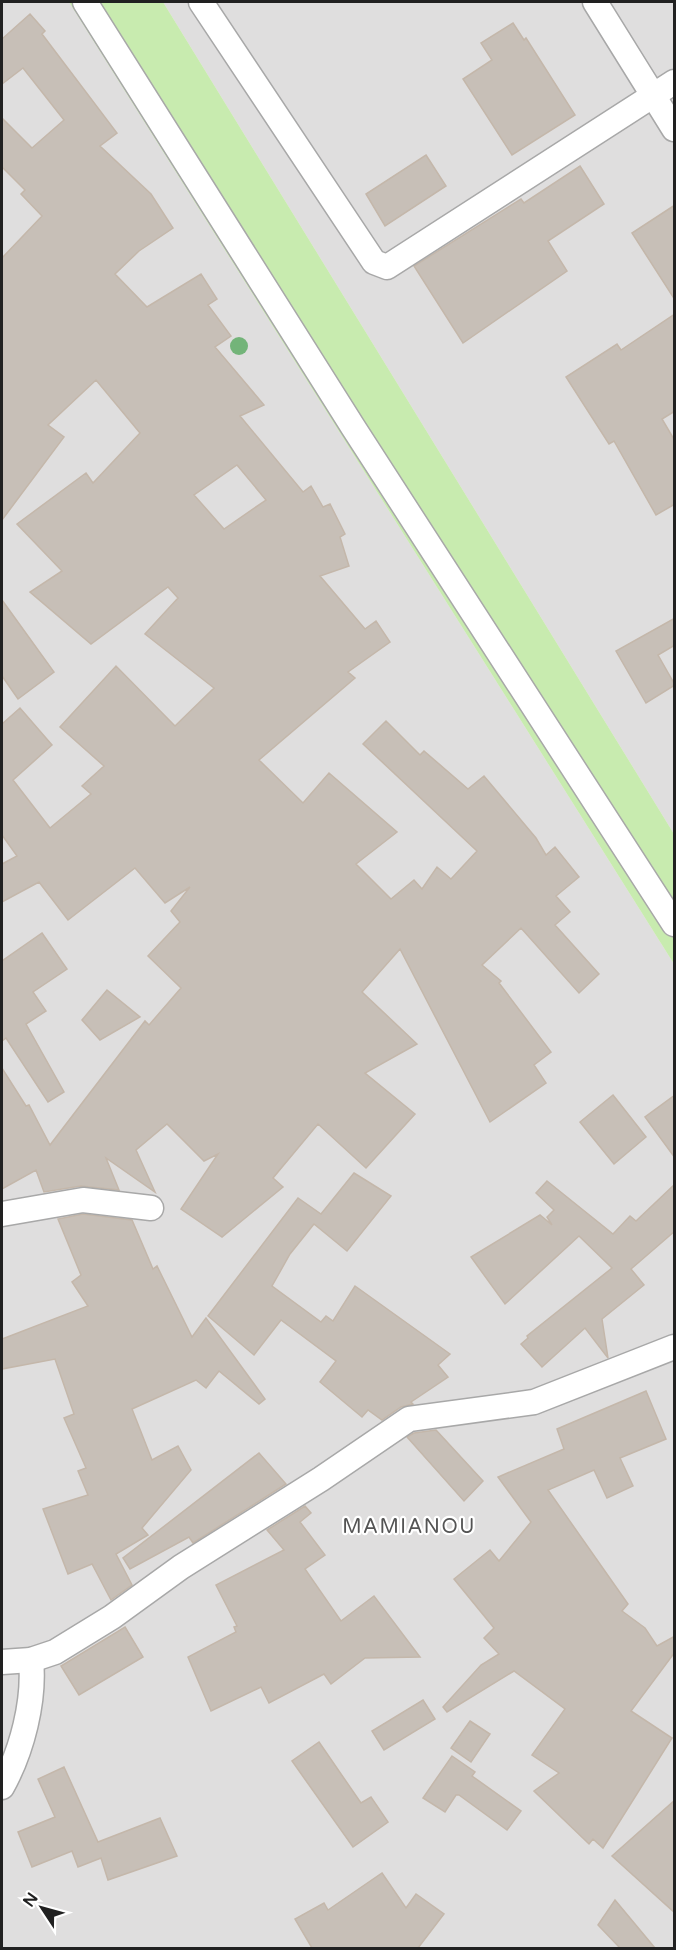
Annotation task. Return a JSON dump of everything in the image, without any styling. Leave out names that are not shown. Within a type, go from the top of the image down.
[{"type":"street","points":[[85,2],[353,427],[675,924]]},
{"type":"street","points":[[201,2],[374,262],[387,267],[675,82]]},
{"type":"street","points":[[595,2],[675,129]]},
{"type":"street","points":[[2,1215],[83,1200],[151,1208]]},
{"type":"street","points":[[2,1662],[31,1660],[55,1652],[112,1617],[181,1567],[321,1479],[409,1419],[534,1402],[675,1347]]},
{"type":"street","points":[[2,1787],[11,1770],[29,1704],[33,1681],[31,1660]]},
{"type":"shaded area","points":[[2,2],[69,2],[674,964],[674,1948],[2,1948]]},
{"type":"shaded area","points":[[163,2],[674,2],[674,834]]},
{"type":"green space","points":[[69,2],[163,2],[674,834],[674,964]]},
{"type":"building","points":[[30,14],[45,31],[42,34],[117,133],[100,146],[151,194],[173,228],[139,251],[115,274],[147,307],[201,274],[217,299],[208,305],[231,336],[215,347],[264,405],[240,416],[303,492],[311,486],[323,507],[330,504],[345,534],[340,537],[349,566],[320,576],[365,629],[376,621],[390,642],[348,672],[355,678],[259,760],[303,803],[329,773],[397,832],[356,864],[391,899],[414,880],[422,889],[437,867],[451,879],[477,851],[363,744],[386,721],[420,755],[424,751],[468,789],[484,776],[536,838],[546,855],[555,847],[579,877],[556,896],[570,912],[555,925],[599,974],[579,993],[521,928],[482,965],[501,981],[499,983],[551,1052],[534,1065],[546,1083],[490,1122],[400,949],[362,992],[417,1044],[365,1073],[415,1114],[366,1168],[318,1124],[273,1178],[283,1187],[222,1237],[181,1209],[218,1154],[204,1161],[167,1124],[136,1150],[155,1192],[106,1158],[119,1190],[81,1186],[44,1192],[36,1170],[2,1189],[2,1068],[26,1106],[29,1105],[50,1145],[145,1021],[149,1025],[181,988],[148,956],[180,922],[171,911],[190,887],[165,903],[135,868],[68,920],[39,882],[2,902],[2,864],[17,856],[2,835],[2,724],[20,708],[52,745],[13,780],[50,828],[91,794],[82,786],[104,766],[60,727],[116,666],[175,726],[214,688],[145,634],[178,598],[168,587],[91,644],[30,592],[62,571],[17,524],[86,473],[93,483],[140,433],[96,380],[48,425],[64,437],[2,520],[2,258],[42,216],[21,194],[25,190],[2,167],[2,118],[32,148],[64,120],[23,68],[2,84],[2,39]],"holes":[[[237,465],[266,500],[224,529],[194,495]]]},
{"type":"building","points":[[513,23],[524,40],[526,38],[575,115],[512,155],[463,79],[492,60],[481,43]]},
{"type":"building","points":[[426,155],[446,186],[385,226],[366,194]]},
{"type":"building","points":[[580,166],[604,204],[548,241],[567,271],[463,343],[414,266],[521,199],[524,203]]},
{"type":"building","points":[[675,205],[675,300],[632,233]]},
{"type":"building","points":[[675,314],[675,411],[662,419],[675,441],[675,504],[656,515],[614,441],[609,444],[566,377],[617,344],[621,350]]},
{"type":"building","points":[[2,600],[54,672],[18,699],[2,676]]},
{"type":"building","points":[[675,618],[675,645],[658,655],[675,685],[646,703],[616,651]]},
{"type":"building","points":[[42,933],[67,969],[33,992],[46,1011],[26,1024],[64,1092],[48,1102],[6,1038],[2,1041],[2,961]]},
{"type":"building","points":[[107,990],[140,1017],[100,1040],[82,1020]]},
{"type":"building","points":[[613,1095],[646,1137],[614,1164],[580,1122]]},
{"type":"building","points":[[675,1095],[675,1158],[645,1117]]},
{"type":"building","points":[[354,1173],[391,1196],[347,1251],[314,1224],[290,1254],[272,1286],[321,1322],[326,1316],[333,1321],[355,1286],[450,1354],[438,1365],[448,1377],[411,1402],[413,1404],[401,1407],[382,1420],[368,1410],[362,1417],[320,1382],[336,1361],[281,1320],[254,1355],[208,1316],[298,1198],[321,1214]]},
{"type":"building","points":[[547,1181],[613,1234],[630,1216],[636,1221],[675,1184],[675,1231],[631,1269],[644,1285],[602,1319],[608,1358],[585,1328],[542,1367],[521,1344],[528,1338],[527,1336],[612,1268],[579,1236],[505,1304],[471,1257],[540,1215],[552,1225],[547,1217],[554,1210],[536,1193]]},
{"type":"building","points":[[83,1214],[132,1220],[153,1269],[157,1266],[192,1337],[206,1318],[265,1399],[259,1404],[219,1371],[206,1388],[196,1380],[132,1409],[152,1460],[178,1446],[191,1470],[142,1528],[148,1535],[116,1554],[132,1585],[111,1600],[92,1564],[68,1574],[43,1509],[88,1495],[78,1471],[86,1468],[64,1418],[74,1414],[55,1359],[2,1369],[2,1339],[88,1306],[72,1282],[81,1275],[58,1219]]},
{"type":"building","points":[[646,1391],[666,1439],[620,1458],[633,1486],[607,1498],[594,1470],[548,1490],[628,1604],[622,1611],[645,1628],[657,1646],[675,1636],[675,1652],[631,1711],[672,1738],[603,1848],[593,1839],[589,1844],[534,1791],[559,1773],[532,1755],[565,1709],[514,1671],[447,1712],[443,1707],[481,1665],[499,1654],[484,1638],[494,1628],[454,1579],[490,1550],[499,1561],[531,1522],[498,1477],[564,1449],[557,1429]]},
{"type":"building","points":[[436,1430],[483,1481],[464,1501],[407,1437],[414,1433]]},
{"type":"building","points":[[259,1453],[286,1484],[193,1543],[189,1537],[130,1569],[123,1558]]},
{"type":"building","points":[[305,1506],[311,1513],[300,1522],[325,1555],[305,1569],[341,1621],[374,1596],[420,1657],[365,1658],[331,1684],[324,1674],[269,1703],[261,1687],[211,1711],[188,1657],[236,1632],[234,1627],[237,1626],[216,1585],[284,1550],[267,1530]]},
{"type":"building","points":[[125,1627],[143,1657],[79,1695],[61,1666]]},
{"type":"building","points":[[423,1700],[435,1719],[384,1750],[372,1731]]},
{"type":"building","points":[[470,1721],[490,1734],[471,1762],[451,1748]]},
{"type":"building","points":[[319,1742],[361,1803],[371,1797],[388,1822],[353,1847],[292,1761]]},
{"type":"building","points":[[452,1756],[475,1772],[472,1776],[521,1811],[507,1830],[459,1795],[456,1795],[445,1812],[423,1798]]},
{"type":"building","points":[[64,1767],[98,1842],[160,1818],[177,1856],[108,1880],[101,1858],[78,1867],[72,1851],[32,1867],[18,1832],[55,1817],[38,1779]]},
{"type":"building","points":[[675,1800],[675,1913],[612,1856]]},
{"type":"building","points":[[382,1873],[406,1908],[416,1894],[444,1914],[418,1948],[312,1948],[295,1919],[324,1903],[328,1910]]},
{"type":"building","points":[[615,1900],[655,1948],[620,1948],[598,1925]]},
{"type":"district","name":"MAMIANOU","points":[[409,1527]]}]
